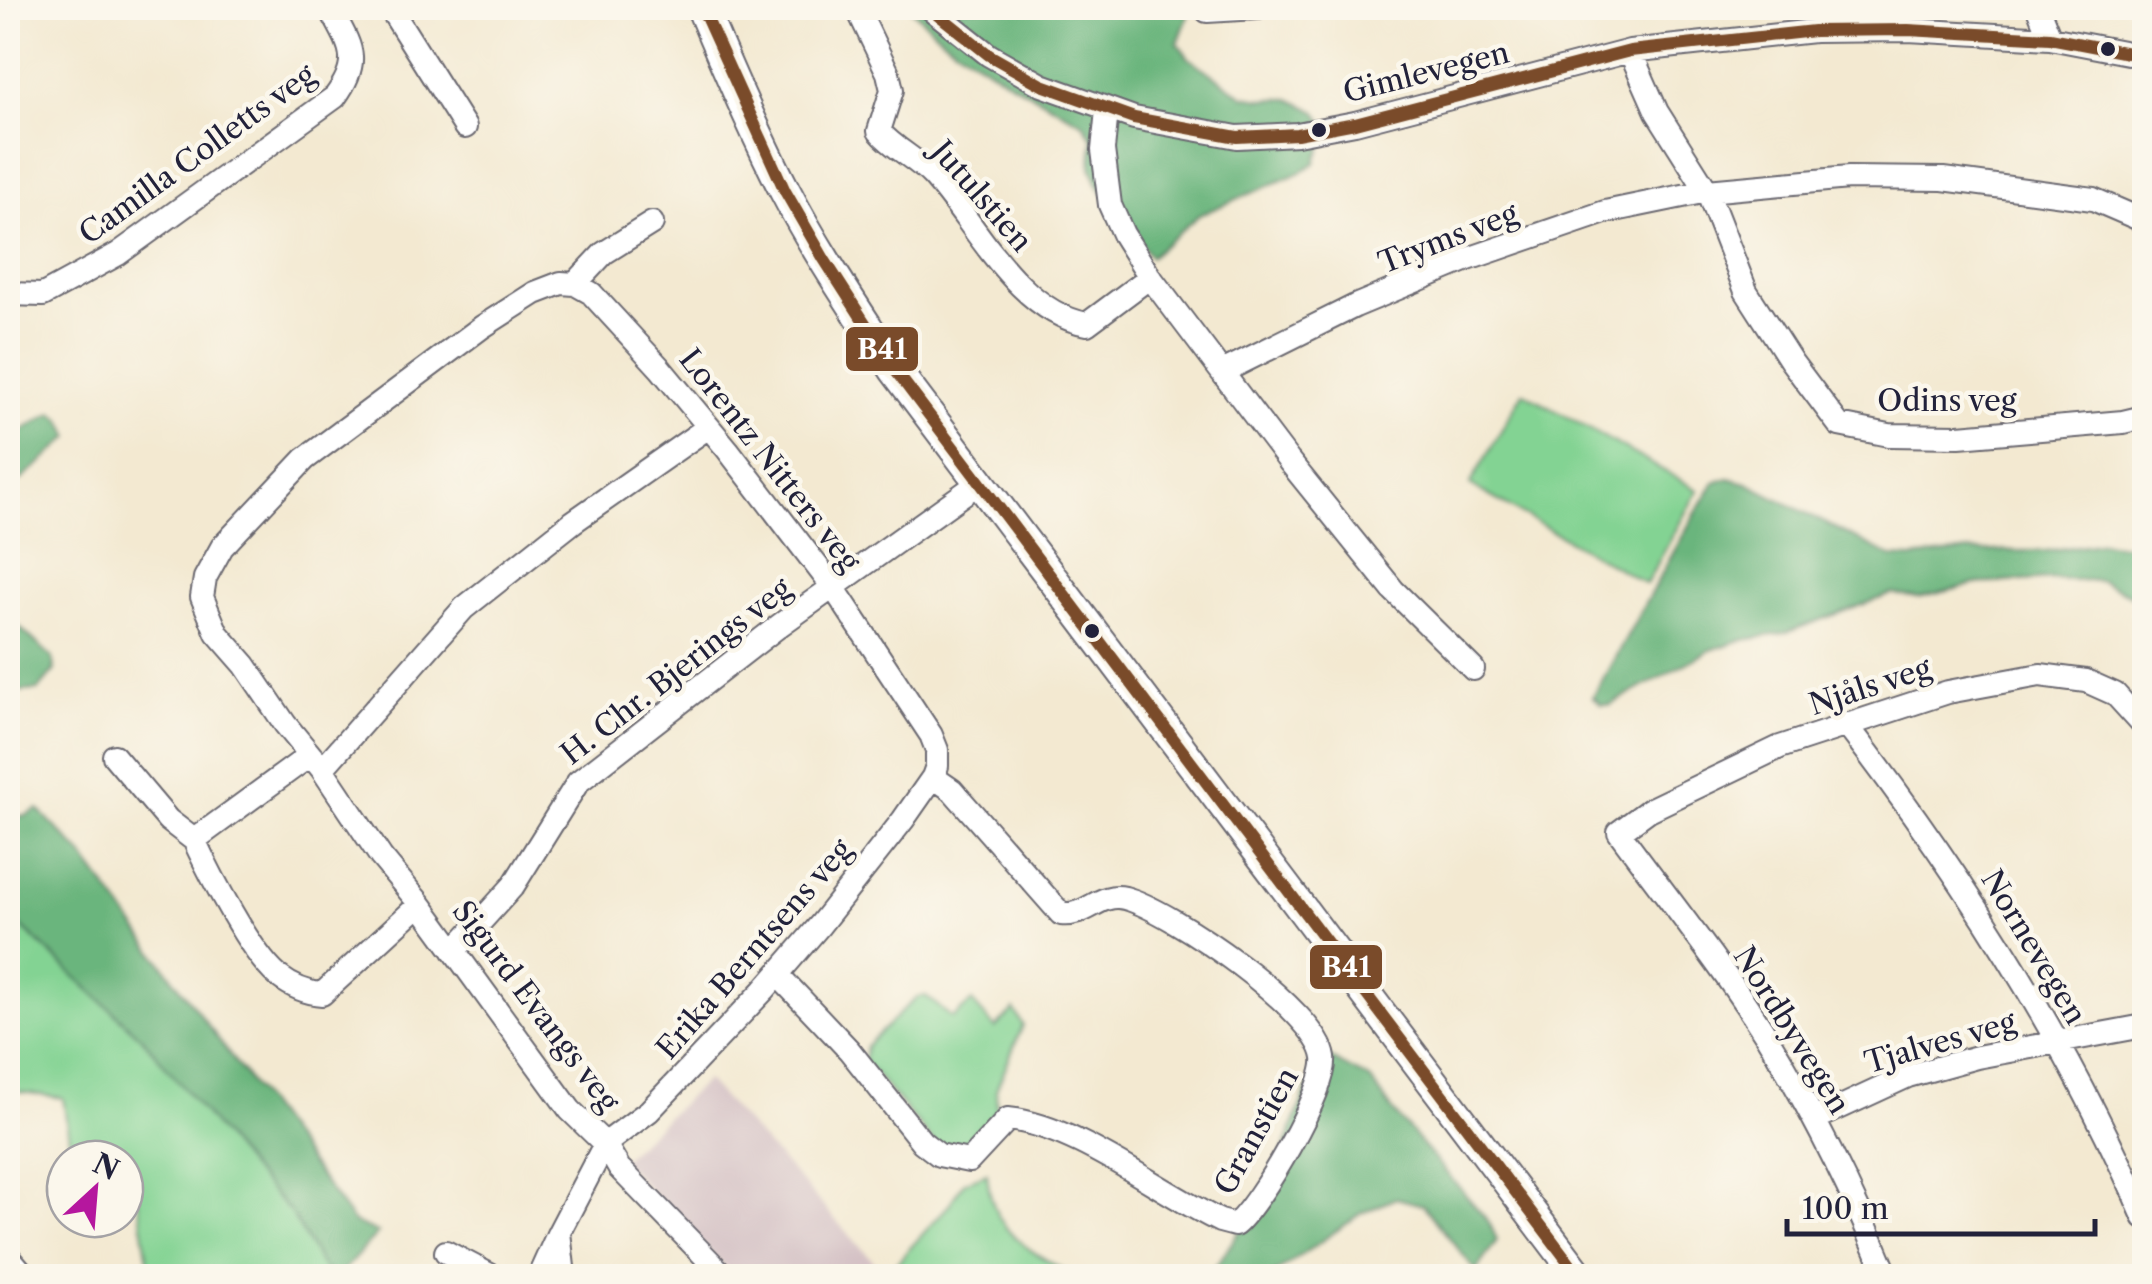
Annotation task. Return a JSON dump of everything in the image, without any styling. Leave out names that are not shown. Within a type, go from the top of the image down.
[{"type":"main road","points":[[702,8],[786,194],[832,274],[895,370],[1580,1276]]},
{"type":"street","name":"Camilla Colletts veg","points":[[8,294],[43,295],[118,254],[335,97],[349,78],[352,57],[330,8]]},
{"type":"street","points":[[390,8],[466,127]]},
{"type":"street","name":"Jutulstien","points":[[857,8],[892,90],[880,131],[930,173],[1004,270],[1029,293],[1056,313],[1087,324],[1150,277]]},
{"type":"street","name":"Gimlevegen","points":[[930,8],[1015,71],[1107,110],[1237,137],[1296,134],[1355,122],[1630,51],[1814,30],[1908,30],[2050,38],[2144,56]]},
{"type":"street","points":[[1208,11],[1258,8]]},
{"type":"street","points":[[2038,8],[2050,38]]},
{"type":"street","name":"Odins veg","points":[[1630,51],[1658,112],[1707,191],[1746,291],[1791,362],[1839,425],[1889,436],[1958,436],[2144,417]]},
{"type":"street","points":[[1107,110],[1103,150],[1110,205],[1150,277],[1393,590],[1473,669]]},
{"type":"street","points":[[1707,191],[1848,178],[1943,178],[2093,200],[2144,221]]},
{"type":"street","name":"Tryms veg","points":[[1222,372],[1355,306],[1468,259],[1605,212],[1707,191]]},
{"type":"street","points":[[575,284],[604,253],[652,223]]},
{"type":"street","name":"Sigurd Evangs veg","points":[[575,284],[561,283],[536,293],[482,327],[306,459],[222,548],[205,578],[202,597],[217,633],[245,665],[381,858],[420,904],[570,1110],[604,1144],[619,1168],[724,1276]]},
{"type":"street","name":"Lorentz Nitters veg","points":[[575,284],[591,292],[660,368],[833,587],[931,735],[937,750],[932,777]]},
{"type":"street","points":[[194,840],[315,762],[464,608],[573,522],[707,428]]},
{"type":"street","name":"H. Chr. Bjerings veg","points":[[454,952],[513,886],[578,782],[833,587],[980,482]]},
{"type":"street","name":"Njåls veg","points":[[1619,832],[1648,810],[1780,747],[1948,692],[2040,675],[2086,682],[2115,694],[2144,726]]},
{"type":"street","name":"Nornevegen","points":[[1846,724],[1940,851],[2057,1042],[2124,1169],[2144,1217]]},
{"type":"street","name":"Sigurd Evangs veg","points":[[114,756],[168,820],[194,840],[266,962],[278,976],[307,993],[322,994],[420,904]]},
{"type":"street","name":"Erika Berntsens veg","points":[[604,1144],[649,1112],[778,974],[903,820],[932,777]]},
{"type":"street","name":"Granstien","points":[[778,974],[849,1050],[922,1142],[939,1155],[969,1161],[1008,1119],[1024,1121],[1045,1126],[1104,1154],[1220,1222],[1235,1225],[1248,1215],[1320,1084],[1325,1060],[1318,1040],[1300,1018],[1230,956],[1144,905],[1108,897],[1075,916],[1061,914],[952,790],[932,777]]},
{"type":"street","name":"Nordbyvegen","points":[[1619,832],[1729,982],[1815,1119],[1887,1276]]},
{"type":"street","name":"Tjalves veg","points":[[1815,1119],[1908,1076],[1977,1057],[2144,1026]]},
{"type":"street","points":[[540,1276],[604,1144]]},
{"type":"street","points":[[559,1232],[564,1276]]},
{"type":"street","points":[[446,1252],[492,1276]]},
{"type":"street","points":[[8,1256],[26,1276]]},
{"type":"shaded area","points":[[706,1080],[875,1263],[858,1276],[734,1276],[621,1160]]},
{"type":"green space","points":[[910,8],[1191,8],[1178,43],[1189,58],[1244,96],[1290,99],[1316,111],[1326,136],[1315,163],[1199,215],[1150,257],[1098,185],[1091,167],[1093,139],[1083,123],[944,40]]},
{"type":"green space","points":[[1523,392],[1698,490],[1646,584],[1470,485]]},
{"type":"green space","points":[[53,413],[62,420],[70,437],[8,492],[8,438]]},
{"type":"green space","points":[[1729,478],[1747,483],[1892,557],[2046,551],[2104,542],[2144,548],[2144,601],[2100,581],[2051,579],[1976,584],[1919,598],[1892,594],[1785,633],[1711,650],[1610,705],[1600,704],[1593,697],[1691,521],[1714,483]]},
{"type":"green space","points":[[8,617],[52,657],[55,670],[38,690],[8,692]]},
{"type":"green space","points":[[38,809],[80,852],[354,1223],[378,1233],[343,1271],[336,1274],[325,1270],[291,1213],[145,1041],[8,914],[8,815],[25,816]]},
{"type":"green space","points":[[8,914],[145,1041],[291,1213],[319,1262],[338,1276],[185,1276],[149,1266],[144,1239],[145,1139],[69,1139],[63,1098],[8,1090]]},
{"type":"green space","points":[[926,996],[952,1018],[972,1002],[995,1028],[1014,1010],[1023,1025],[996,1090],[997,1109],[971,1149],[957,1155],[937,1146],[864,1061],[866,1046],[917,997]]},
{"type":"green space","points":[[1320,1053],[1371,1080],[1489,1222],[1497,1240],[1476,1271],[1423,1205],[1396,1198],[1362,1213],[1271,1276],[1209,1276],[1252,1213],[1279,1163]]},
{"type":"green space","points":[[987,1173],[996,1211],[1014,1237],[1073,1276],[885,1276],[948,1206],[964,1182]]},
{"type":"transit line","name":"B41","points":[[702,8],[785,191],[895,370],[1579,1276]]},
{"type":"transit line","name":"B41","points":[[930,8],[989,55],[1042,85],[1134,118],[1237,137],[1297,134],[1355,123],[1630,51],[1814,31],[1908,30],[2050,38],[2144,56]]}]
